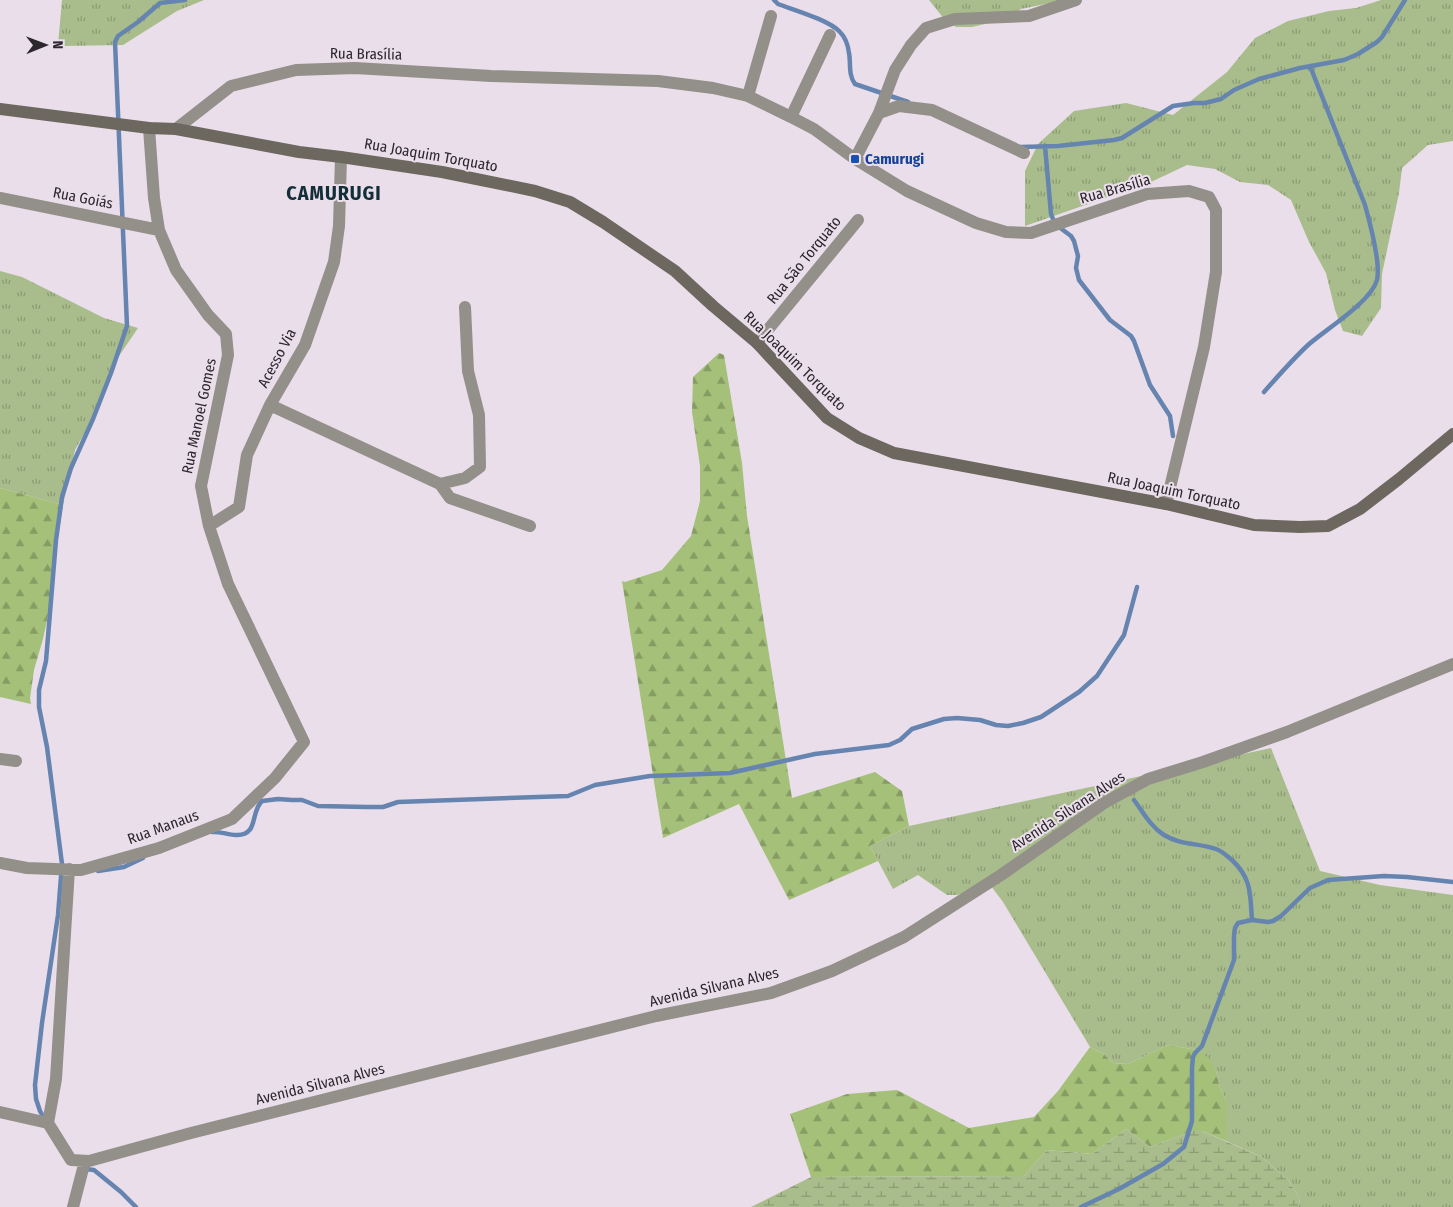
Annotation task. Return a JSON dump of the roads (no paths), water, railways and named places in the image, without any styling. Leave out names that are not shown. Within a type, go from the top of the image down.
[{"type":"street","points":[[855,159],[879,113],[895,70],[911,45],[926,28],[955,19],[1029,16],[1076,0]]},
{"type":"street","points":[[748,96],[771,16]]},
{"type":"street","points":[[790,117],[830,35]]},
{"type":"street","name":"Rua Brasília","points":[[176,130],[231,86],[296,70],[355,68],[491,76],[658,81],[713,88],[748,96],[814,130],[855,159],[907,191],[976,223],[1006,232],[1031,233],[1147,194],[1189,191],[1209,197],[1216,210],[1216,272],[1204,347],[1166,504]]},
{"type":"street","points":[[879,113],[900,106],[932,110],[1024,153]]},
{"type":"street","points":[[0,109],[176,130]]},
{"type":"street","name":"Rua Manoel Gomes","points":[[149,128],[154,198],[160,230],[176,270],[208,315],[226,334],[228,355],[201,486],[209,526],[228,584],[304,742]]},
{"type":"street","name":"Rua Joaquim Torquato","points":[[176,130],[299,152],[442,172],[535,191],[570,202],[603,222],[674,271],[757,343],[827,418],[860,438],[894,453],[1166,504],[1254,525],[1300,527],[1328,526],[1360,509],[1453,434]]},
{"type":"street","name":"Acesso Via","points":[[209,526],[239,508],[247,455],[270,405],[305,345],[334,262],[339,226],[341,157]]},
{"type":"street","name":"Rua Goiás","points":[[0,198],[160,230]]},
{"type":"street","name":"Rua São Torquato","points":[[757,343],[858,220]]},
{"type":"street","points":[[440,484],[465,478],[480,467],[480,415],[468,371],[465,307]]},
{"type":"street","points":[[270,405],[440,484],[450,498],[530,526]]},
{"type":"street","name":"Avenida Silvana Alves","points":[[48,1123],[71,1160],[85,1161],[656,1016],[771,993],[832,971],[904,937],[1001,875],[1104,803],[1148,779],[1203,762],[1287,732],[1453,664]]},
{"type":"street","name":"Rua Manaus","points":[[0,863],[27,868],[81,870],[160,848],[232,819],[275,778],[304,742]]},
{"type":"street","points":[[0,759],[16,761]]},
{"type":"street","points":[[0,1112],[48,1123],[56,1079],[69,869]]},
{"type":"street","points":[[73,1207],[85,1161]]},
{"type":"waterway","points":[[45,1120],[36,1099],[35,1085],[58,915],[62,864],[47,747],[39,707],[39,690],[46,661],[56,540],[62,497],[71,468],[93,419],[127,326],[115,42],[118,36],[160,3],[185,0]]},
{"type":"waterway","points":[[774,0],[778,4],[820,19],[840,32],[848,47],[851,73],[855,84],[908,102]]},
{"type":"waterway","points":[[1021,147],[1058,146],[1122,138],[1173,106],[1205,103],[1221,99],[1234,90],[1259,79],[1300,68],[1344,60],[1377,42],[1405,0]]},
{"type":"waterway","points":[[1264,392],[1308,345],[1347,315],[1366,297],[1373,288],[1378,273],[1372,232],[1365,205],[1310,66]]},
{"type":"waterway","points":[[1045,146],[1051,214],[1055,224],[1071,236],[1074,241],[1078,256],[1076,268],[1079,280],[1110,320],[1131,336],[1150,385],[1170,416],[1173,436]]},
{"type":"waterway","points":[[212,832],[236,835],[248,832],[258,806],[262,801],[278,799],[302,800],[318,806],[383,807],[398,802],[568,796],[595,785],[650,776],[730,773],[815,754],[889,745],[900,740],[912,729],[944,719],[980,720],[996,725],[1008,726],[1023,723],[1041,717],[1079,692],[1097,676],[1124,635],[1137,587]]},
{"type":"waterway","points":[[1134,800],[1159,832],[1176,841],[1216,849],[1239,867],[1249,887],[1252,920]]},
{"type":"waterway","points":[[98,871],[124,867],[143,858]]},
{"type":"waterway","points":[[1081,1207],[1119,1189],[1163,1164],[1184,1147],[1192,1121],[1193,1057],[1202,1046],[1234,960],[1234,936],[1238,923],[1252,920],[1273,921],[1281,916],[1310,888],[1328,880],[1384,876],[1453,882]]},
{"type":"waterway","points":[[85,1169],[94,1170],[136,1207]]},
{"type":"place","name":"Camurugi","points":[[855,159]]},
{"type":"district","name":"CAMURUGI","points":[[334,193]]}]
